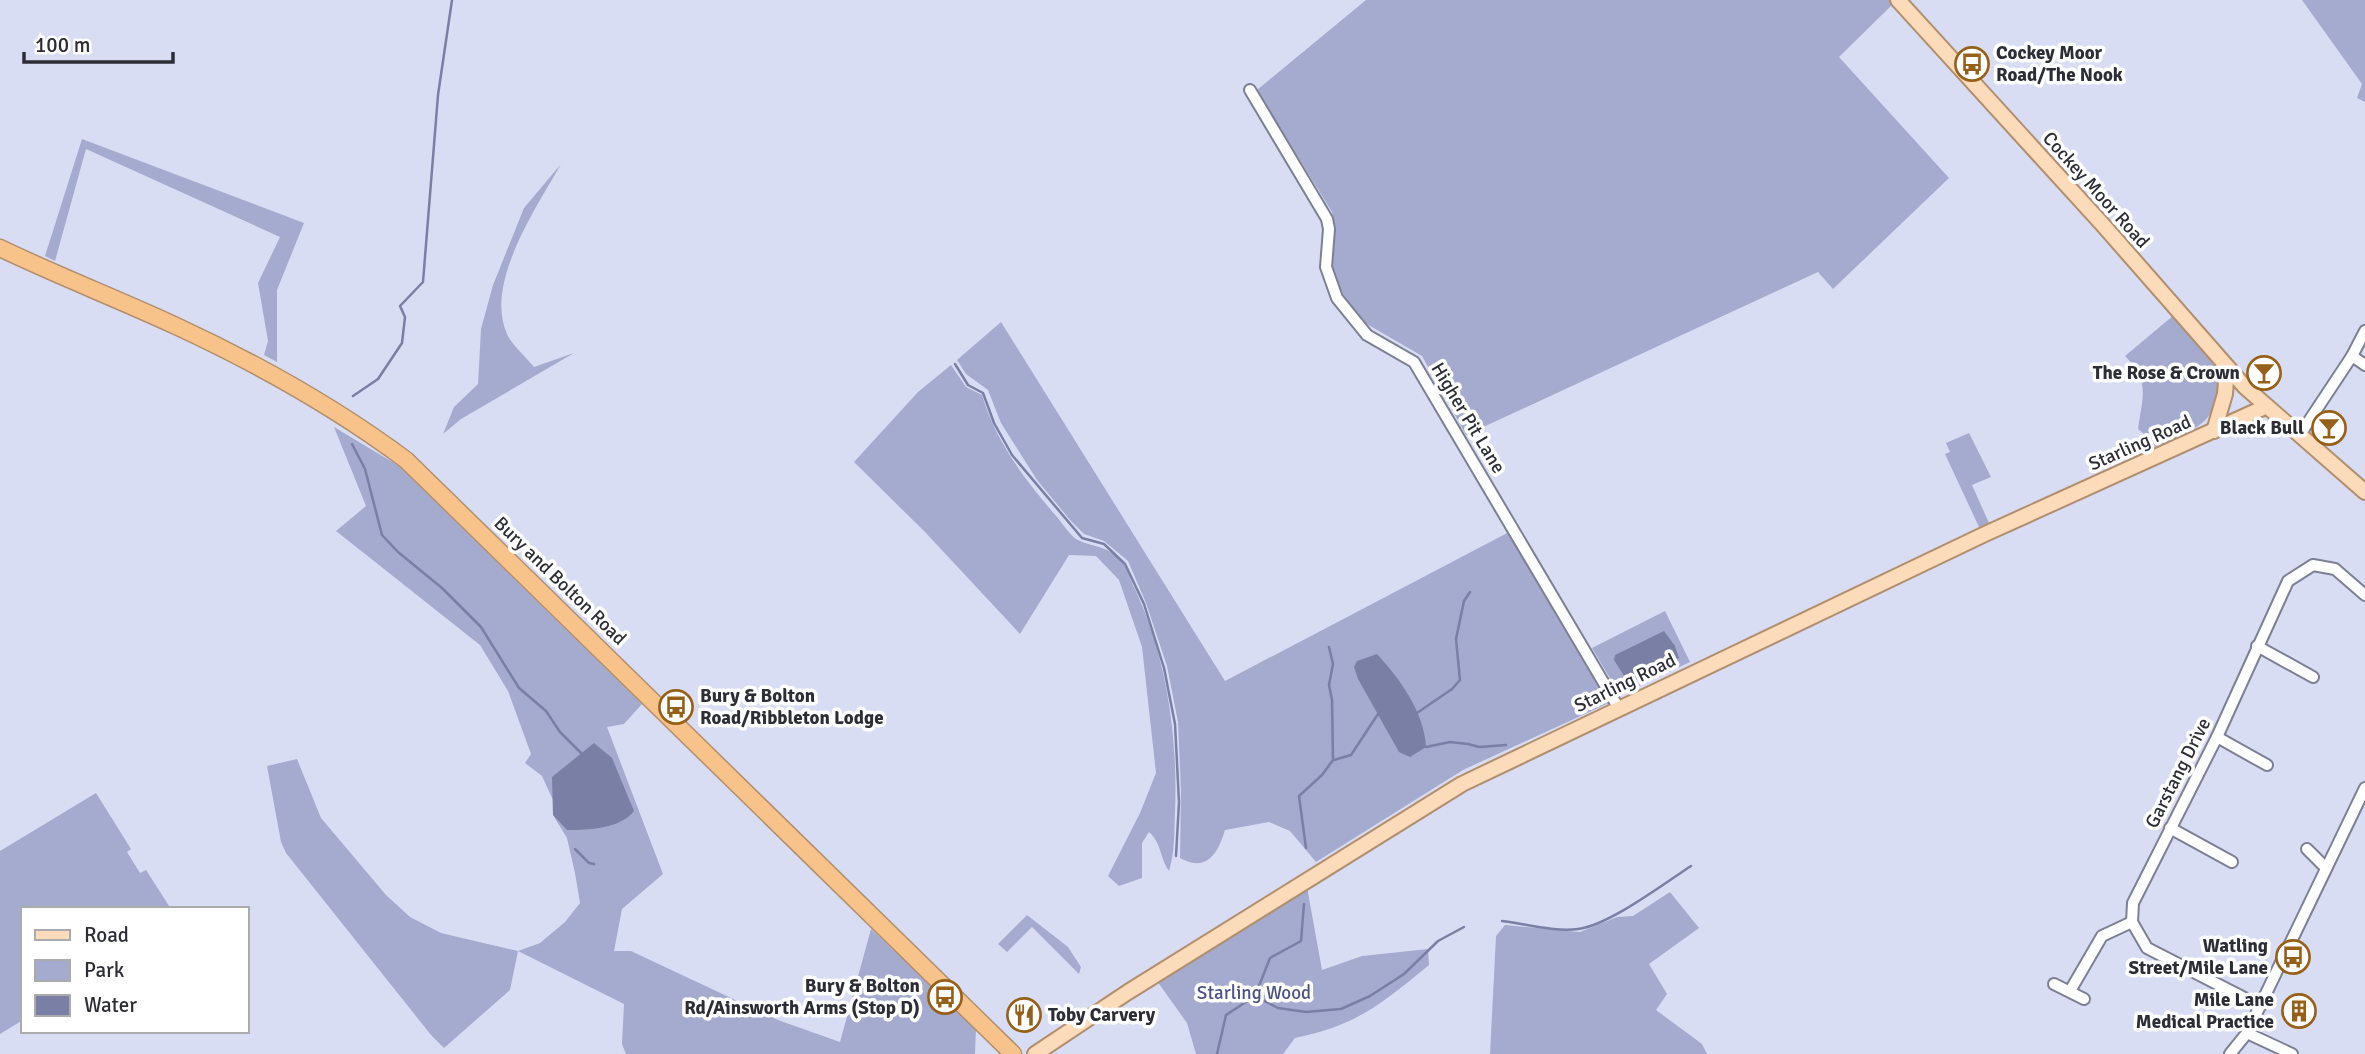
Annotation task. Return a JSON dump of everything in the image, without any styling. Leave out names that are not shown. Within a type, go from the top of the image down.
[{"type":"highway","name":"Bury and Bolton Road","points":[[0,248],[176,326],[251,363],[360,425],[406,460],[1013,1054]]},
{"type":"main road","name":"Cockey Moor Road","points":[[1898,0],[2103,225],[2227,368],[2265,407],[2365,492]]},
{"type":"main road","points":[[2214,431],[2225,394],[2227,368]]},
{"type":"main road","name":"Starling Road","points":[[1035,1054],[1128,992],[1462,784],[1985,534],[2265,407]]},
{"type":"street","name":"Higher Pit Lane","points":[[1250,90],[1327,219],[1329,229],[1326,267],[1337,298],[1367,335],[1414,362],[1618,708]]},
{"type":"street","points":[[2299,436],[2352,356],[2365,331]]},
{"type":"street","points":[[2352,356],[2365,365]]},
{"type":"street","name":"Garstang Drive","points":[[2132,922],[2133,902],[2217,737],[2288,581],[2313,565],[2335,569],[2365,595]]},
{"type":"street","points":[[2257,646],[2313,678]]},
{"type":"street","points":[[2217,737],[2267,765]]},
{"type":"street","points":[[2230,1054],[2247,1033],[2365,788]]},
{"type":"street","points":[[2170,828],[2232,862]]},
{"type":"street","points":[[2307,849],[2326,868]]},
{"type":"street","points":[[2070,991],[2102,936],[2132,922],[2147,948],[2260,1006]]},
{"type":"street","points":[[2054,984],[2084,999]]},
{"type":"street","points":[[2247,1033],[2292,1054]]},
{"type":"green space","points":[[1366,0],[1889,0],[1893,4],[1839,57],[1949,178],[1833,289],[1818,272],[1466,435],[1422,356],[1365,323],[1346,300],[1330,268],[1335,228],[1332,212],[1257,90]]},
{"type":"green space","points":[[2302,0],[2365,0],[2365,102],[2357,98],[2362,84]]},
{"type":"green space","points":[[82,139],[304,223],[277,290],[277,362],[264,355],[268,341],[258,283],[280,237],[86,149],[55,261],[45,256]]},
{"type":"green space","points":[[561,164],[516,246],[502,292],[502,314],[509,338],[534,367],[574,353],[461,419],[443,434],[454,407],[478,384],[481,329],[493,285],[524,208]]},
{"type":"green space","points":[[2174,315],[2215,367],[2219,379],[2219,395],[2213,410],[2199,425],[2150,449],[2143,433],[2138,429],[2143,398],[2141,382],[2125,356]]},
{"type":"green space","points":[[1001,322],[1225,681],[1511,531],[1611,702],[1463,770],[1316,862],[1290,831],[1269,822],[1225,830],[1215,853],[1204,862],[1189,862],[1180,858],[1178,722],[1167,666],[1146,603],[1128,561],[1104,541],[1084,534],[1070,520],[1037,480],[1001,423],[988,390],[966,374],[957,360]]},
{"type":"green space","points":[[951,365],[966,387],[982,395],[1003,445],[1069,533],[1078,540],[1113,554],[1129,574],[1163,670],[1172,727],[1175,813],[1169,871],[1156,841],[1149,832],[1142,843],[1142,878],[1119,886],[1108,876],[1140,813],[1156,773],[1142,647],[1119,580],[1096,556],[1069,555],[1020,634],[925,532],[854,462],[918,392]]},
{"type":"green space","points":[[334,427],[399,466],[642,704],[624,724],[607,727],[663,874],[622,909],[614,951],[631,951],[778,1020],[840,1042],[871,929],[976,1028],[975,1054],[626,1054],[622,1044],[624,1004],[518,951],[540,943],[565,922],[580,903],[567,838],[553,815],[553,800],[542,776],[525,763],[531,754],[508,691],[480,645],[336,531],[366,506]]},
{"type":"green space","points":[[1969,433],[1991,477],[1972,485],[1989,523],[1979,527],[1945,454],[1950,452],[1946,443]]},
{"type":"green space","points":[[1665,611],[1690,662],[1620,695],[1592,648]]},
{"type":"green space","points":[[297,759],[321,818],[386,895],[410,917],[441,933],[518,951],[510,990],[444,1048],[286,853],[281,842],[267,766]]},
{"type":"green space","points":[[96,793],[131,849],[127,852],[140,873],[146,870],[170,907],[21,907],[21,1021],[0,1034],[0,851]]},
{"type":"green space","name":"Starling Wood","points":[[1307,887],[1322,970],[1362,956],[1428,949],[1429,965],[1368,1011],[1336,1027],[1295,1038],[1283,1054],[1196,1054],[1187,1023],[1157,981]]},
{"type":"green space","points":[[1670,892],[1699,928],[1649,964],[1667,994],[1656,1010],[1702,1044],[1707,1054],[1490,1054],[1496,936],[1505,925],[1580,932],[1617,917],[1633,916]]},
{"type":"green space","points":[[1027,915],[1068,947],[1081,967],[1079,974],[1032,927],[1007,952],[998,944]]},
{"type":"water","points":[[1664,631],[1675,646],[1679,658],[1629,684],[1614,660],[1615,655]]},
{"type":"water","points":[[1377,654],[1402,685],[1421,721],[1426,747],[1410,757],[1399,752],[1354,667],[1357,661]]},
{"type":"water","points":[[594,743],[612,758],[634,811],[621,822],[612,825],[567,830],[553,815],[552,777]]},
{"type":"waterway","points":[[353,396],[378,379],[402,343],[405,317],[400,306],[423,282],[438,95],[452,0]]},
{"type":"waterway","points":[[955,364],[968,385],[983,393],[994,423],[1012,455],[1082,538],[1104,544],[1125,564],[1144,604],[1164,668],[1175,724],[1179,802],[1176,856]]},
{"type":"waterway","points":[[352,444],[365,469],[382,535],[481,627],[519,688],[546,711],[560,732],[581,753]]},
{"type":"waterway","points":[[1417,713],[1452,689],[1460,680],[1456,639],[1464,601],[1470,592]]},
{"type":"waterway","points":[[1306,848],[1299,796],[1322,775],[1333,760],[1332,700],[1329,685],[1333,664],[1329,647]]},
{"type":"waterway","points":[[1334,760],[1351,755],[1378,714]]},
{"type":"waterway","points":[[1426,747],[1450,742],[1479,747],[1506,745]]},
{"type":"waterway","points":[[575,849],[589,863],[594,864]]},
{"type":"waterway","points":[[1502,921],[1559,929],[1590,926],[1636,903],[1691,866]]},
{"type":"waterway","points":[[1217,1054],[1226,1015],[1255,996],[1270,958],[1301,941],[1304,904]]},
{"type":"waterway","points":[[1255,996],[1278,1008],[1306,1012],[1341,1009],[1370,996],[1404,974],[1438,941],[1464,927]]},
{"type":"place","name":"Cockey Moor Road/The Nook","points":[[1972,64]]},
{"type":"place","name":"The Rose & Crown","points":[[2264,373]]},
{"type":"place","name":"Black Bull","points":[[2329,428]]},
{"type":"place","name":"Bury & Bolton Road/Ribbleton Lodge","points":[[676,707]]},
{"type":"place","name":"Watling Street/Mile Lane","points":[[2293,957]]},
{"type":"place","name":"Bury & Bolton Rd/Ainsworth Arms (Stop D)","points":[[945,997]]},
{"type":"place","name":"Mile Lane Medical Practice","points":[[2299,1011]]},
{"type":"place","name":"Toby Carvery","points":[[1024,1015]]}]
